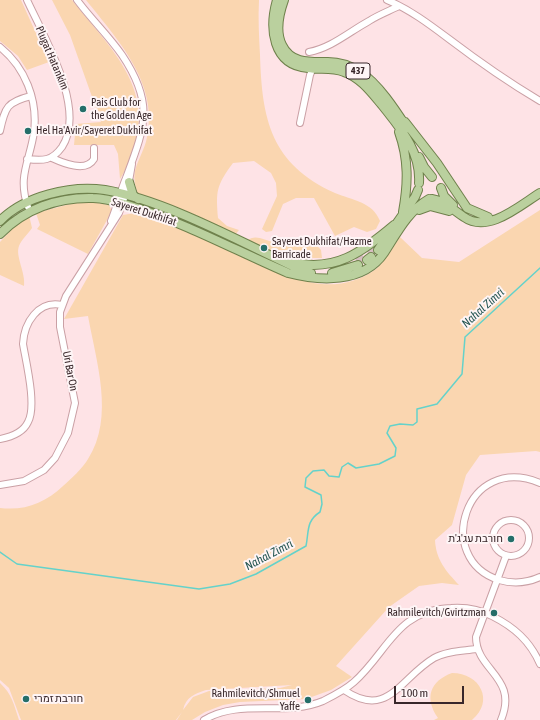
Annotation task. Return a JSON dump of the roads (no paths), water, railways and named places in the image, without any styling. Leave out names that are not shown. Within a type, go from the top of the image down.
[{"type":"main road","name":"437","points":[[278,0],[273,20],[276,49],[285,60],[302,67],[333,68],[345,72],[360,80],[396,122],[412,149],[418,163],[419,186]]},
{"type":"main road","name":"437","points":[[284,0],[279,22],[279,31],[280,41],[287,54],[304,62],[337,63],[361,72],[395,110],[415,143],[424,167],[432,176]]},
{"type":"main road","points":[[395,110],[437,163],[463,204],[474,213],[488,217]]},
{"type":"main road","points":[[396,122],[407,165],[406,214]]},
{"type":"main road","points":[[406,214],[424,177],[432,176],[438,180],[444,196],[460,211],[474,218],[488,217],[540,188]]},
{"type":"main road","points":[[129,182],[133,195],[139,200]]},
{"type":"main road","points":[[419,186],[421,195],[445,203],[465,218]]},
{"type":"main road","points":[[277,258],[314,266],[337,262],[362,250],[406,214],[438,195],[441,188]]},
{"type":"main road","name":"Sayeret Dukhifat","points":[[0,221],[28,202],[46,196],[78,190],[105,190],[121,199],[288,272],[308,277],[330,278],[362,272],[377,261],[406,214]]},
{"type":"main road","points":[[406,214],[425,206],[430,206],[446,209],[475,223],[491,221],[540,194]]},
{"type":"main road","name":"Sayeret Dukhifat","points":[[0,234],[9,225],[31,210],[48,204],[93,198],[139,200],[184,216],[286,263],[320,269],[335,268],[357,263]]},
{"type":"main road","points":[[377,248],[392,227]]},
{"type":"street","name":"Plugat Hatankim","points":[[27,0],[63,82],[69,102],[69,132],[66,140],[52,158]]},
{"type":"street","points":[[77,0],[122,55],[140,88],[144,124],[141,140],[121,199]]},
{"type":"street","points":[[387,0],[397,2],[513,85],[540,101]]},
{"type":"street","points":[[309,52],[335,43],[397,2]]},
{"type":"street","points":[[0,47],[20,69],[31,96],[35,118],[34,132],[24,172],[28,202],[31,210]]},
{"type":"street","points":[[302,67],[306,69],[310,75]]},
{"type":"street","points":[[300,123],[310,75],[312,70],[316,68]]},
{"type":"street","points":[[0,132],[9,106],[17,100],[31,96]]},
{"type":"street","points":[[27,159],[44,161],[52,158],[74,165],[87,165],[94,159],[94,148]]},
{"type":"street","points":[[121,199],[129,182],[132,164]]},
{"type":"street","name":"Uri Bar On","points":[[0,485],[24,481],[44,470],[61,448],[70,428],[75,402],[59,318],[62,305],[108,230],[121,199]]},
{"type":"street","points":[[0,439],[20,432],[31,416],[31,399],[23,344],[28,321],[39,309],[46,305],[62,305]]},
{"type":"street","points":[[540,483],[517,476],[495,481],[476,495],[469,505],[464,518],[462,532],[465,545],[470,556],[478,567],[496,579],[515,583],[540,576]]},
{"type":"street","points":[[515,520],[526,528],[529,541],[525,551],[521,554],[506,556],[496,549],[493,543],[494,531],[501,522],[515,520]]},
{"type":"street","points":[[501,720],[505,703],[504,690],[498,678],[476,649],[476,637],[483,612],[506,556]]},
{"type":"street","points":[[204,720],[226,711],[313,704],[344,690],[359,676],[394,634],[415,618],[430,611],[446,608],[467,608],[483,612],[517,632],[538,655],[540,664]]},
{"type":"street","points":[[384,706],[434,658],[448,653],[476,649]]},
{"type":"street","points":[[344,690],[362,706]]},
{"type":"waterway","name":"Nahal Zimri","points":[[0,552],[17,564],[199,589],[230,584],[256,574],[306,546],[310,523],[312,519],[320,512],[322,504],[321,495],[305,487],[306,478],[313,471],[324,470],[329,476],[339,477],[342,467],[348,463],[356,468],[379,464],[395,456],[396,448],[387,433],[390,426],[400,424],[413,425],[417,422],[417,409],[437,404],[462,374],[465,337],[540,268]]},
{"type":"tunnel","points":[[368,253],[376,247]]},
{"type":"tunnel","points":[[356,260],[364,256]]},
{"type":"place","name":"Pais Club for the Golden Age","points":[[83,109]]},
{"type":"place","name":"Hel Ha'Avir/Sayeret Dukhifat","points":[[28,131]]},
{"type":"place","name":"Sayeret Dukhifat/Hazme Barricade","points":[[264,248]]},
{"type":"place","name":"חורבת עג'ג'ת","points":[[511,539]]},
{"type":"place","name":"Rahmilevitch/Gvirtzman","points":[[494,613]]},
{"type":"place","name":"חורבת זמרי","points":[[26,699]]},
{"type":"place","name":"Rahmilevitch/Shmuel Yaffe","points":[[308,700]]}]
